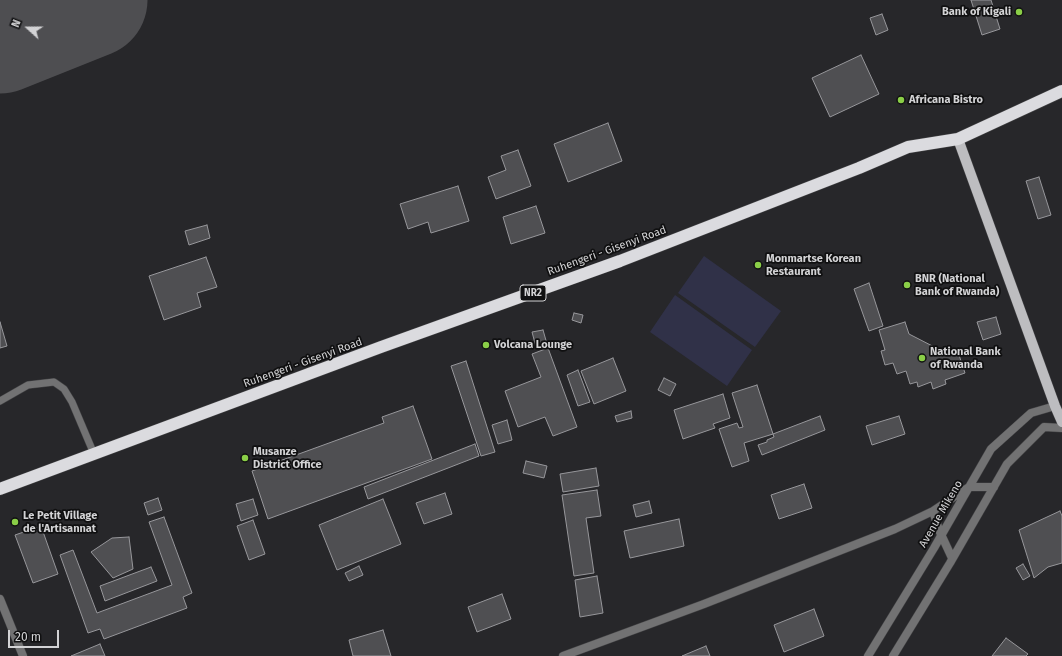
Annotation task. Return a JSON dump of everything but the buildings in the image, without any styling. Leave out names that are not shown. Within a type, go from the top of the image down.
[{"type":"highway","name":"Ruhengeri - Gisenyi Road","points":[[0,489],[374,350],[620,261],[859,168],[908,147],[958,139],[1062,91]]},
{"type":"main road","points":[[958,139],[1062,422]]},
{"type":"street","name":"Avenue Mikeno","points":[[868,656],[991,449],[1031,413],[1055,406]]},
{"type":"street","points":[[893,656],[1007,464],[1044,427],[1062,428]]},
{"type":"street","points":[[563,656],[704,604],[895,529],[933,511],[969,487],[994,487]]},
{"type":"street","points":[[933,511],[941,535],[952,558]]},
{"type":"street","points":[[0,599],[24,656]]},
{"type":"lane","points":[[0,401],[28,385],[54,382],[64,389],[72,402],[94,454]]},
{"type":"shaded area","points":[[704,256],[781,311],[755,347],[678,293]]},
{"type":"shaded area","points":[[675,295],[752,350],[727,386],[650,332]]},
{"type":"runway","points":[[0,36],[90,0]]},
{"type":"place","name":"Bank of Kigali","points":[[1019,12]]},
{"type":"place","name":"Africana Bistro","points":[[901,100]]},
{"type":"place","name":"Monmartse Korean Restaurant","points":[[758,265]]},
{"type":"place","name":"BNR (National Bank of Rwanda)","points":[[907,285]]},
{"type":"place","name":"Volcana Lounge","points":[[486,345]]},
{"type":"place","name":"National Bank of Rwanda","points":[[922,358]]},
{"type":"place","name":"Musanze District Office","points":[[245,458]]},
{"type":"place","name":"Le Petit Village de l'Artisannat","points":[[15,522]]}]
